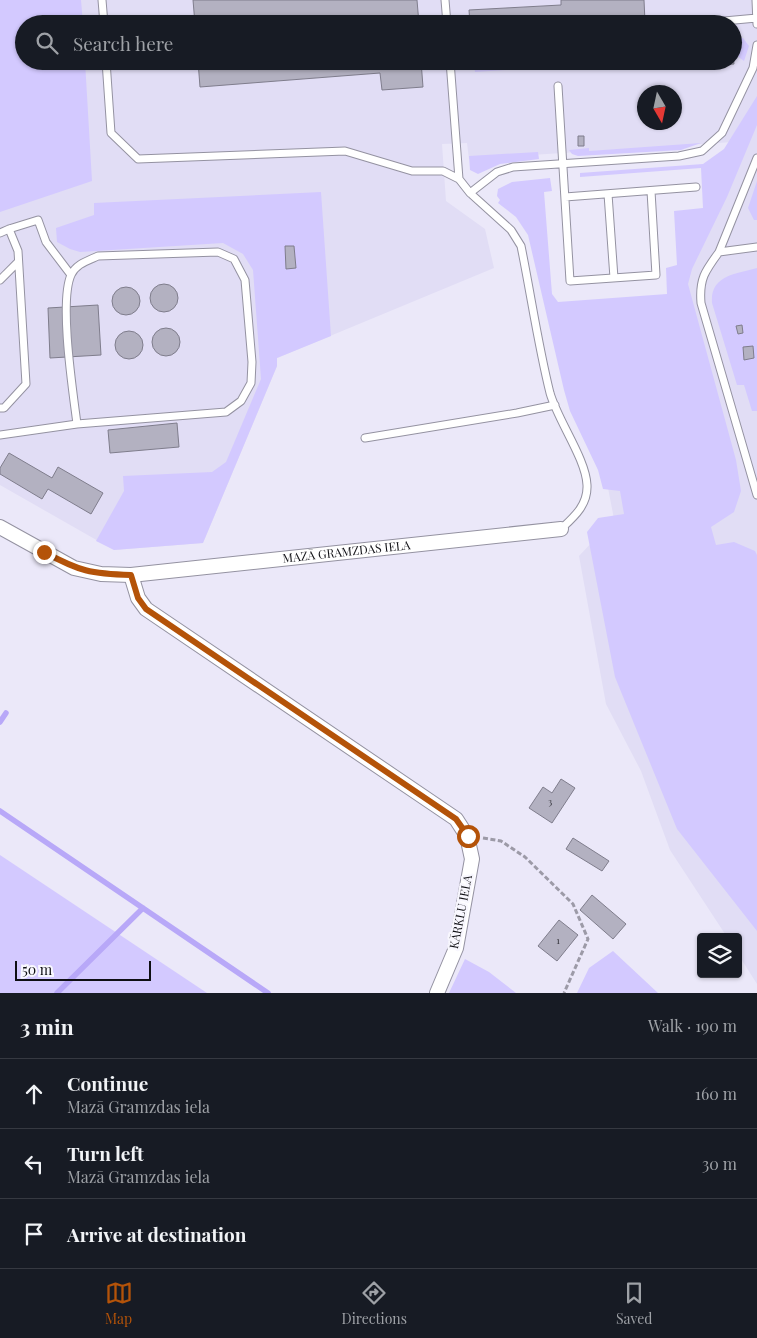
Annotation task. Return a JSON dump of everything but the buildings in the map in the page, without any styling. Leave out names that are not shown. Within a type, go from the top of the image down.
[{"type":"street","name":"MAZĀ GRAMZDAS IELA","points":[[0,527],[74,568],[101,574],[131,575],[561,529]]},
{"type":"street","points":[[131,575],[138,598],[146,609],[456,819],[468,836]]},
{"type":"street","name":"KĀRKLU IELA","points":[[437,993],[456,948],[472,859],[468,836]]},
{"type":"lane","points":[[102,0],[103,15]]},
{"type":"lane","points":[[445,0],[446,15]]},
{"type":"lane","points":[[756,0],[757,24]]},
{"type":"lane","points":[[742,19],[757,18]]},
{"type":"lane","points":[[470,194],[497,172],[513,168],[679,156],[702,151],[722,133],[753,68],[757,45]]},
{"type":"lane","points":[[107,70],[111,133],[138,159],[345,151],[412,171],[443,171],[460,179]]},
{"type":"lane","points":[[451,70],[460,179],[470,194],[511,230],[521,246],[555,404],[582,465],[587,484],[585,499],[578,514],[561,529]]},
{"type":"lane","points":[[558,86],[570,281],[656,275],[651,191]]},
{"type":"lane","points":[[757,158],[719,252],[705,270],[699,286],[701,303],[757,496]]},
{"type":"lane","points":[[565,197],[696,188]]},
{"type":"lane","points":[[608,194],[614,278]]},
{"type":"lane","points":[[0,233],[38,220],[46,242],[71,275]]},
{"type":"lane","points":[[0,408],[4,408],[26,384],[18,252],[9,229]]},
{"type":"lane","points":[[719,252],[757,247]]},
{"type":"lane","points":[[0,435],[77,424],[226,412],[242,401],[251,383],[252,362],[245,280],[234,259],[218,252],[98,256],[80,263],[71,275],[66,299],[77,424]]},
{"type":"lane","points":[[0,280],[18,262]]},
{"type":"lane","points":[[365,438],[517,413],[555,404]]},
{"type":"path","points":[[468,836],[502,841],[525,857],[573,904],[588,938],[564,993]]},
{"type":"shaded area","points":[[0,0],[757,0],[757,984],[742,960],[742,933],[724,933],[670,850],[641,771],[606,704],[579,556],[614,519],[604,467],[733,142],[469,159],[467,143],[442,144],[446,201],[485,229],[494,268],[277,358],[277,366],[203,543],[114,550],[0,485]]},
{"type":"shaded area","points":[[0,0],[81,0],[82,15],[15,15],[15,70],[86,70],[92,181],[0,212]]},
{"type":"shaded area","points":[[742,38],[749,46],[744,61],[742,60]]},
{"type":"shaded area","points":[[475,70],[506,70],[475,72]]},
{"type":"shaded area","points":[[757,96],[757,125],[727,197],[692,269],[688,284],[736,460],[741,491],[734,512],[711,527],[716,545],[734,542],[755,551],[757,555],[757,931],[677,829],[615,677],[587,532],[598,518],[624,514],[620,491],[603,489],[598,470],[570,411],[528,235],[516,217],[498,203],[500,200],[497,196],[498,189],[512,182],[550,178],[552,191],[544,192],[552,294],[558,302],[667,294],[666,268],[677,265],[674,211],[703,208],[701,168],[580,177],[580,173],[703,164],[724,149]]},
{"type":"shaded area","points":[[701,143],[681,150],[578,156],[572,154],[569,150],[589,148],[589,151]]},
{"type":"shaded area","points":[[538,152],[539,159],[500,164],[478,174],[470,170],[469,156]]},
{"type":"shaded area","points":[[757,181],[757,220],[754,220],[748,208]]},
{"type":"shaded area","points":[[321,192],[331,336],[277,358],[277,366],[203,543],[114,550],[96,541],[124,491],[123,476],[212,472],[226,462],[261,379],[253,270],[243,254],[223,243],[80,252],[57,242],[56,228],[94,215],[94,203]]},
{"type":"shaded area","points":[[757,268],[757,411],[752,411],[744,385],[737,385],[712,303],[712,294],[715,287],[726,277]]},
{"type":"shaded area","points":[[0,855],[207,993],[0,993]]},
{"type":"shaded area","points":[[613,951],[658,993],[577,993],[589,968]]},
{"type":"shaded area","points":[[465,959],[489,972],[516,993],[449,993]]},
{"type":"waterway","points":[[0,722],[6,713]]},
{"type":"waterway","points":[[0,811],[268,993]]},
{"type":"waterway","points":[[57,993],[143,908]]},
{"type":"route","points":[[44,552],[74,568],[101,574],[131,575],[138,598],[146,609],[456,819],[468,836]]}]
